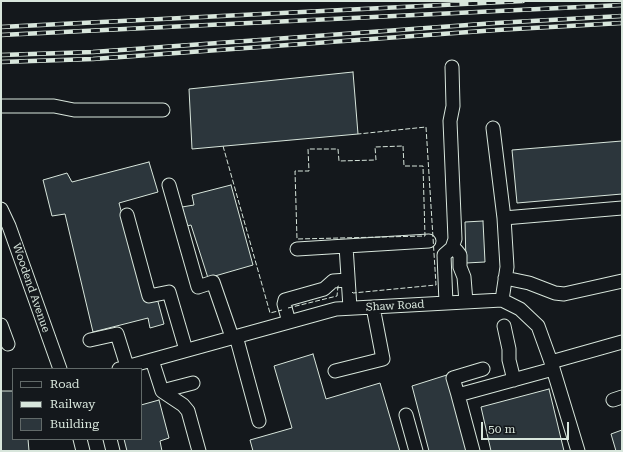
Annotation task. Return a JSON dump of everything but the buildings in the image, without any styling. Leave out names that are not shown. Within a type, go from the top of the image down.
[{"type":"street","points":[[446,303],[444,255],[452,248],[456,233],[450,121],[453,106],[452,67]]},
{"type":"street","points":[[1,106],[54,106],[74,110],[163,110]]},
{"type":"street","points":[[493,128],[504,218],[507,267],[502,300]]},
{"type":"street","points":[[168,185],[198,287],[212,282],[234,337],[259,420]]},
{"type":"street","points":[[504,218],[622,208]]},
{"type":"street","name":"Woodend Avenue","points":[[1,209],[9,226],[60,368]]},
{"type":"street","points":[[127,216],[149,296],[169,292],[186,350]]},
{"type":"street","points":[[297,249],[429,241]]},
{"type":"street","points":[[346,246],[350,308]]},
{"type":"street","points":[[452,248],[460,255],[460,267],[464,278],[466,302]]},
{"type":"street","points":[[505,278],[529,283],[555,293],[564,294],[622,281]]},
{"type":"street","points":[[289,322],[284,304],[285,300],[324,290],[333,281],[348,280]]},
{"type":"street","name":"Shaw Road","points":[[123,368],[336,309],[502,300],[520,309],[538,326],[578,451]]},
{"type":"street","points":[[335,371],[382,359],[373,307]]},
{"type":"street","points":[[1,325],[8,344]]},
{"type":"street","points":[[504,326],[509,349],[509,360],[514,380]]},
{"type":"street","points":[[90,340],[117,334],[123,368]]},
{"type":"street","points":[[458,395],[514,380],[622,342]]},
{"type":"street","points":[[152,360],[162,391],[183,405],[188,411],[199,451]]},
{"type":"street","points":[[473,451],[453,378],[483,369]]},
{"type":"street","points":[[162,391],[194,383]]},
{"type":"street","points":[[406,415],[416,451]]},
{"type":"street","points":[[80,440],[83,451]]},
{"type":"street","points":[[110,440],[113,451]]},
{"type":"railway","points":[[1,27],[523,1]]},
{"type":"railway","points":[[1,35],[622,5]]},
{"type":"railway","points":[[1,55],[93,52],[496,23],[622,16]]},
{"type":"railway","points":[[1,62],[93,59],[497,30],[622,23]]},
{"type":"fence","points":[[352,292],[436,285],[426,127],[358,134]]},
{"type":"fence","points":[[223,146],[270,313],[282,310]]},
{"type":"fence","points":[[403,146],[404,166],[423,166],[425,236],[297,239],[295,171],[309,171],[308,149],[338,149],[339,161],[376,160],[375,147],[403,146]]},
{"type":"fence","points":[[288,308],[337,296],[339,286]]}]
